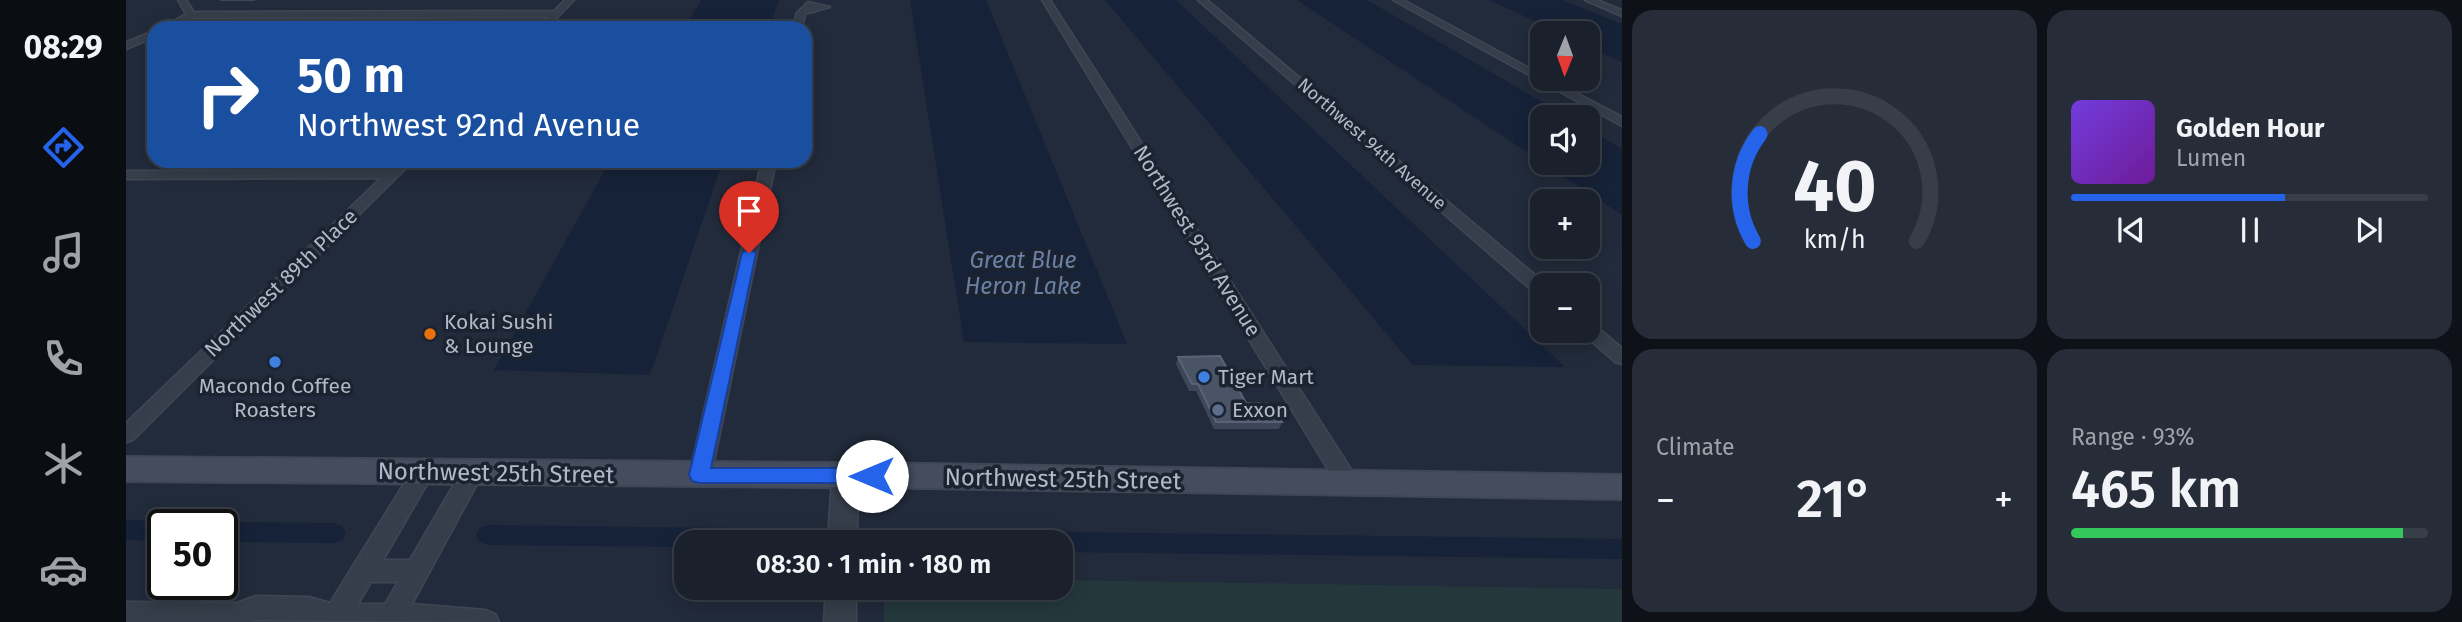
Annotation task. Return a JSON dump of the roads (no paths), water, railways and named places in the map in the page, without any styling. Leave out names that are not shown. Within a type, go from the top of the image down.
[{"type":"main road","name":"Northwest 25th Street","points":[[126,469],[1622,487]]},
{"type":"street","points":[[182,0],[191,15]]},
{"type":"street","points":[[549,21],[570,0]]},
{"type":"street","name":"Northwest 93rd Avenue","points":[[1046,0],[1348,484]]},
{"type":"street","name":"Northwest 94th Avenue","points":[[1202,0],[1530,280]]},
{"type":"street","points":[[1397,0],[1530,72]]},
{"type":"street","points":[[1589,0],[1622,13]]},
{"type":"street","points":[[799,21],[801,13],[808,10]]},
{"type":"street","points":[[179,21],[191,15],[556,14]]},
{"type":"street","points":[[126,46],[147,37]]},
{"type":"street","points":[[1564,91],[1622,122]]},
{"type":"street","name":"Northwest 89th Place","points":[[126,435],[135,418],[399,168]]},
{"type":"street","points":[[699,475],[767,168]]},
{"type":"street","points":[[126,175],[393,174]]},
{"type":"street","points":[[1600,339],[1622,358]]},
{"type":"street","points":[[335,619],[423,472]]},
{"type":"street","points":[[391,619],[472,473]]},
{"type":"street","points":[[843,530],[845,476]]},
{"type":"street","points":[[364,571],[418,571]]},
{"type":"street","points":[[840,622],[841,600]]},
{"type":"street","points":[[126,614],[239,619],[256,608],[309,610],[335,619]]},
{"type":"street","points":[[308,622],[423,616],[486,622]]},
{"type":"water","points":[[701,0],[779,0],[772,21],[689,21]]},
{"type":"water","name":"Great Blue Heron Lake","points":[[910,0],[986,0],[1127,344],[964,342]]},
{"type":"water","points":[[1105,0],[1176,0],[1530,334],[1530,343],[1540,343],[1565,367],[1413,365]]},
{"type":"water","points":[[1297,0],[1367,0],[1547,105],[1530,105],[1530,154]]},
{"type":"water","points":[[1489,0],[1563,0],[1622,24],[1622,62],[1600,52],[1600,21],[1535,21]]},
{"type":"water","points":[[1600,136],[1622,149],[1622,215],[1600,201],[1600,189],[1582,189],[1561,175],[1600,175]]},
{"type":"water","points":[[606,168],[721,168],[650,375],[494,370]]},
{"type":"waterway","points":[[126,530],[147,531]]},
{"type":"waterway","points":[[238,532],[334,533]]},
{"type":"waterway","points":[[488,535],[674,537]]},
{"type":"waterway","points":[[1073,542],[1622,549]]},
{"type":"place","name":"Kokai Sushi & Lounge","points":[[430,334]]},
{"type":"place","name":"Macondo Coffee Roasters","points":[[275,362]]},
{"type":"place","name":"Tiger Mart","points":[[1204,377]]},
{"type":"place","name":"Exxon","points":[[1218,410]]}]
